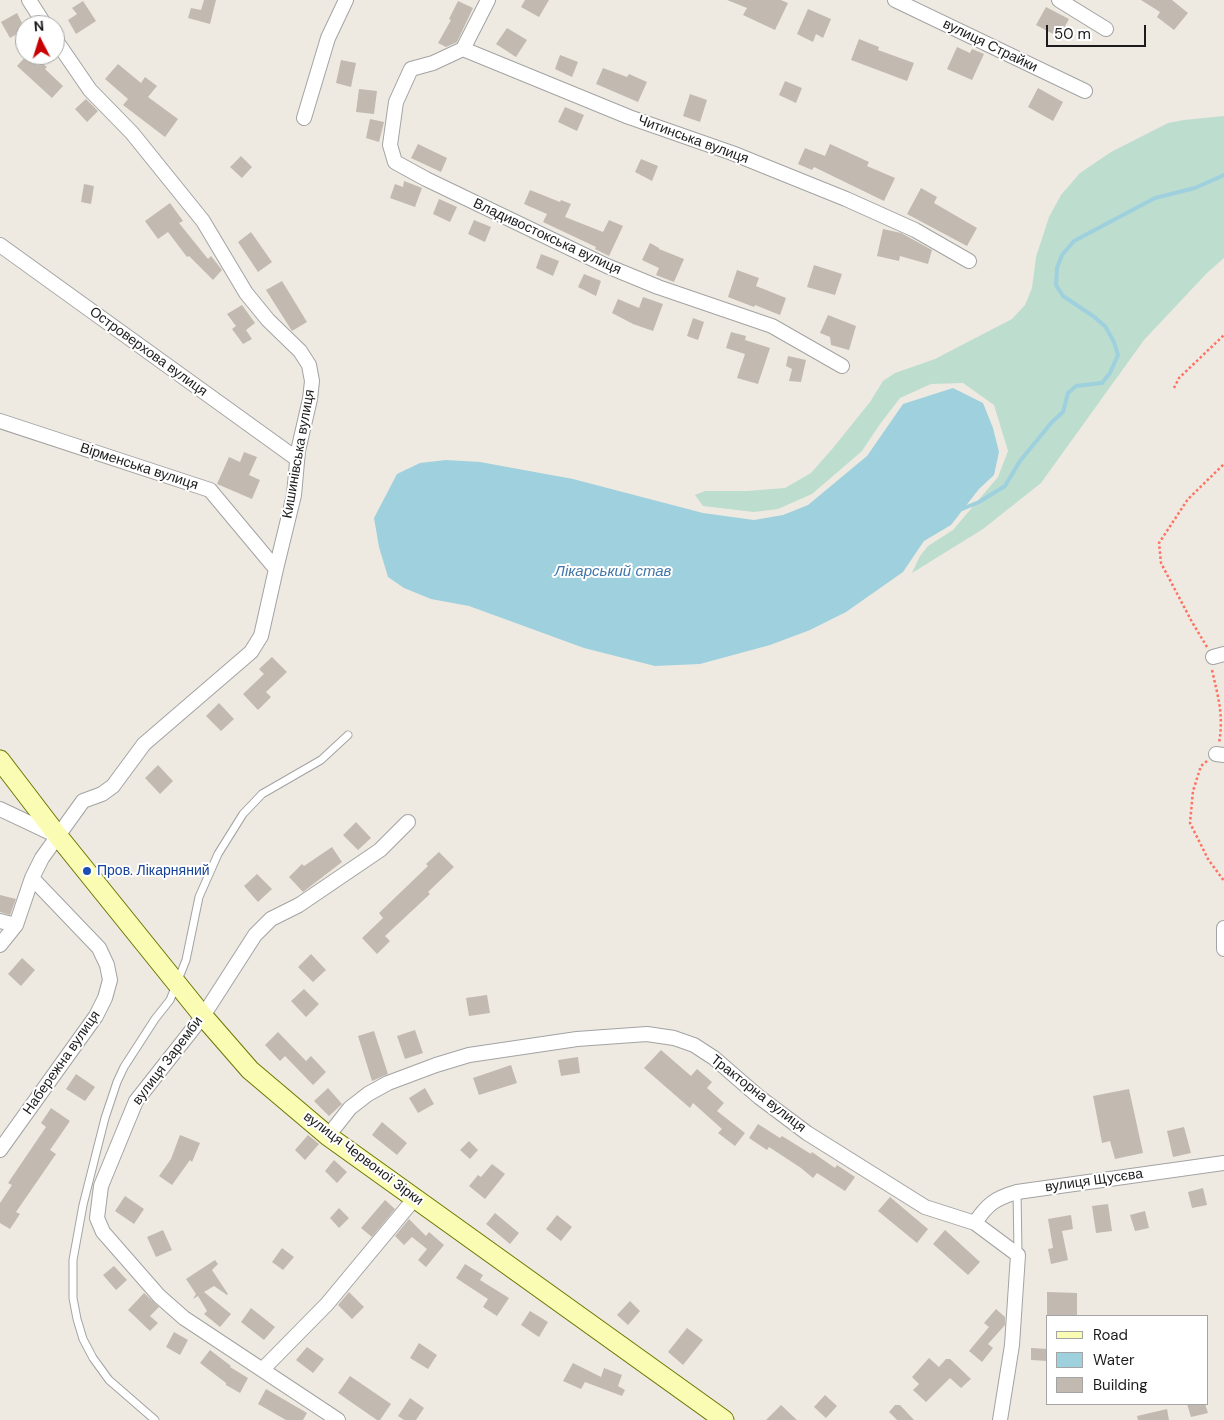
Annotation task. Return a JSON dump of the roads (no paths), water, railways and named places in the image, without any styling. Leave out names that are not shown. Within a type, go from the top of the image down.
[{"type":"street","points":[[29,0],[39,15]]},
{"type":"street","points":[[304,118],[328,38],[346,0]]},
{"type":"street","points":[[463,49],[488,0]]},
{"type":"street","name":"вулиця Страйки","points":[[895,0],[1085,91]]},
{"type":"street","points":[[1059,0],[1106,29]]},
{"type":"street","name":"Читинська вулиця","points":[[463,49],[629,117],[732,153],[846,199],[915,230],[969,261]]},
{"type":"street","name":"Владивостокська вулиця","points":[[463,49],[411,69],[396,102],[390,145],[395,162],[434,184],[607,266],[658,287],[772,326],[842,366]]},
{"type":"street","name":"Кишинівська вулиця","points":[[16,925],[32,878],[42,858],[83,801],[102,794],[113,786],[144,744],[251,652],[261,636],[294,495],[297,459],[312,381],[309,365],[300,351],[268,320],[246,293],[203,221],[132,133],[90,90],[65,54]]},
{"type":"street","name":"Островерхова вулиця","points":[[0,245],[297,459]]},
{"type":"street","name":"Вірменська вулиця","points":[[0,421],[210,490],[276,568]]},
{"type":"street","name":"вулиця Червоної Зірки","points":[[0,760],[58,836],[176,983],[250,1070],[328,1136],[718,1418]]},
{"type":"street","points":[[0,809],[58,836]]},
{"type":"street","name":"вулиця Заремби","points":[[338,1420],[184,1318],[170,1306],[103,1232],[97,1218],[98,1203],[101,1186],[136,1101],[203,1016],[255,935],[271,919],[300,904],[380,850],[408,822]]},
{"type":"street","name":"Набережна вулиця","points":[[0,1150],[96,1016],[105,998],[110,980],[107,964],[99,948],[32,878]]},
{"type":"street","points":[[0,921],[16,925],[0,944]]},
{"type":"street","points":[[1224,928],[1224,949]]},
{"type":"street","name":"Тракторна вулиця","points":[[328,1136],[350,1108],[368,1094],[388,1083],[469,1055],[567,1040],[647,1034],[674,1038],[694,1046],[714,1058],[759,1098],[815,1138],[925,1207],[975,1223],[1018,1255]]},
{"type":"street","name":"вулиця Щусєва","points":[[975,1223],[992,1202],[1017,1190],[1224,1163]]},
{"type":"street","points":[[263,1369],[327,1304],[415,1198]]},
{"type":"street","points":[[1000,1420],[1012,1345],[1018,1255]]},
{"type":"lane","points":[[154,1420],[109,1380],[93,1358],[77,1319],[74,1305],[72,1260],[83,1205],[117,1082],[150,1027],[170,1000],[190,942],[198,897],[218,854],[243,814],[262,794],[321,760],[348,735]]},
{"type":"lane","points":[[1017,1190],[1018,1255]]},
{"type":"water","name":"Лікарський став","points":[[953,388],[983,403],[993,428],[999,452],[994,475],[979,489],[951,525],[924,541],[903,572],[846,612],[810,630],[770,645],[700,664],[655,666],[584,648],[469,606],[431,599],[404,588],[388,577],[379,547],[374,518],[397,474],[420,463],[446,460],[480,462],[573,479],[703,513],[754,520],[783,515],[808,505],[867,456],[903,404]]},
{"type":"waterway","points":[[962,509],[979,502],[1005,486],[1020,461],[1052,422],[1063,412],[1068,393],[1076,386],[1102,383],[1110,373],[1118,355],[1114,342],[1105,326],[1063,296],[1056,285],[1057,268],[1062,255],[1074,241],[1155,198],[1195,188],[1224,175]]},
{"type":"place","name":"Пров. Лікарняний","points":[[87,871]]}]
